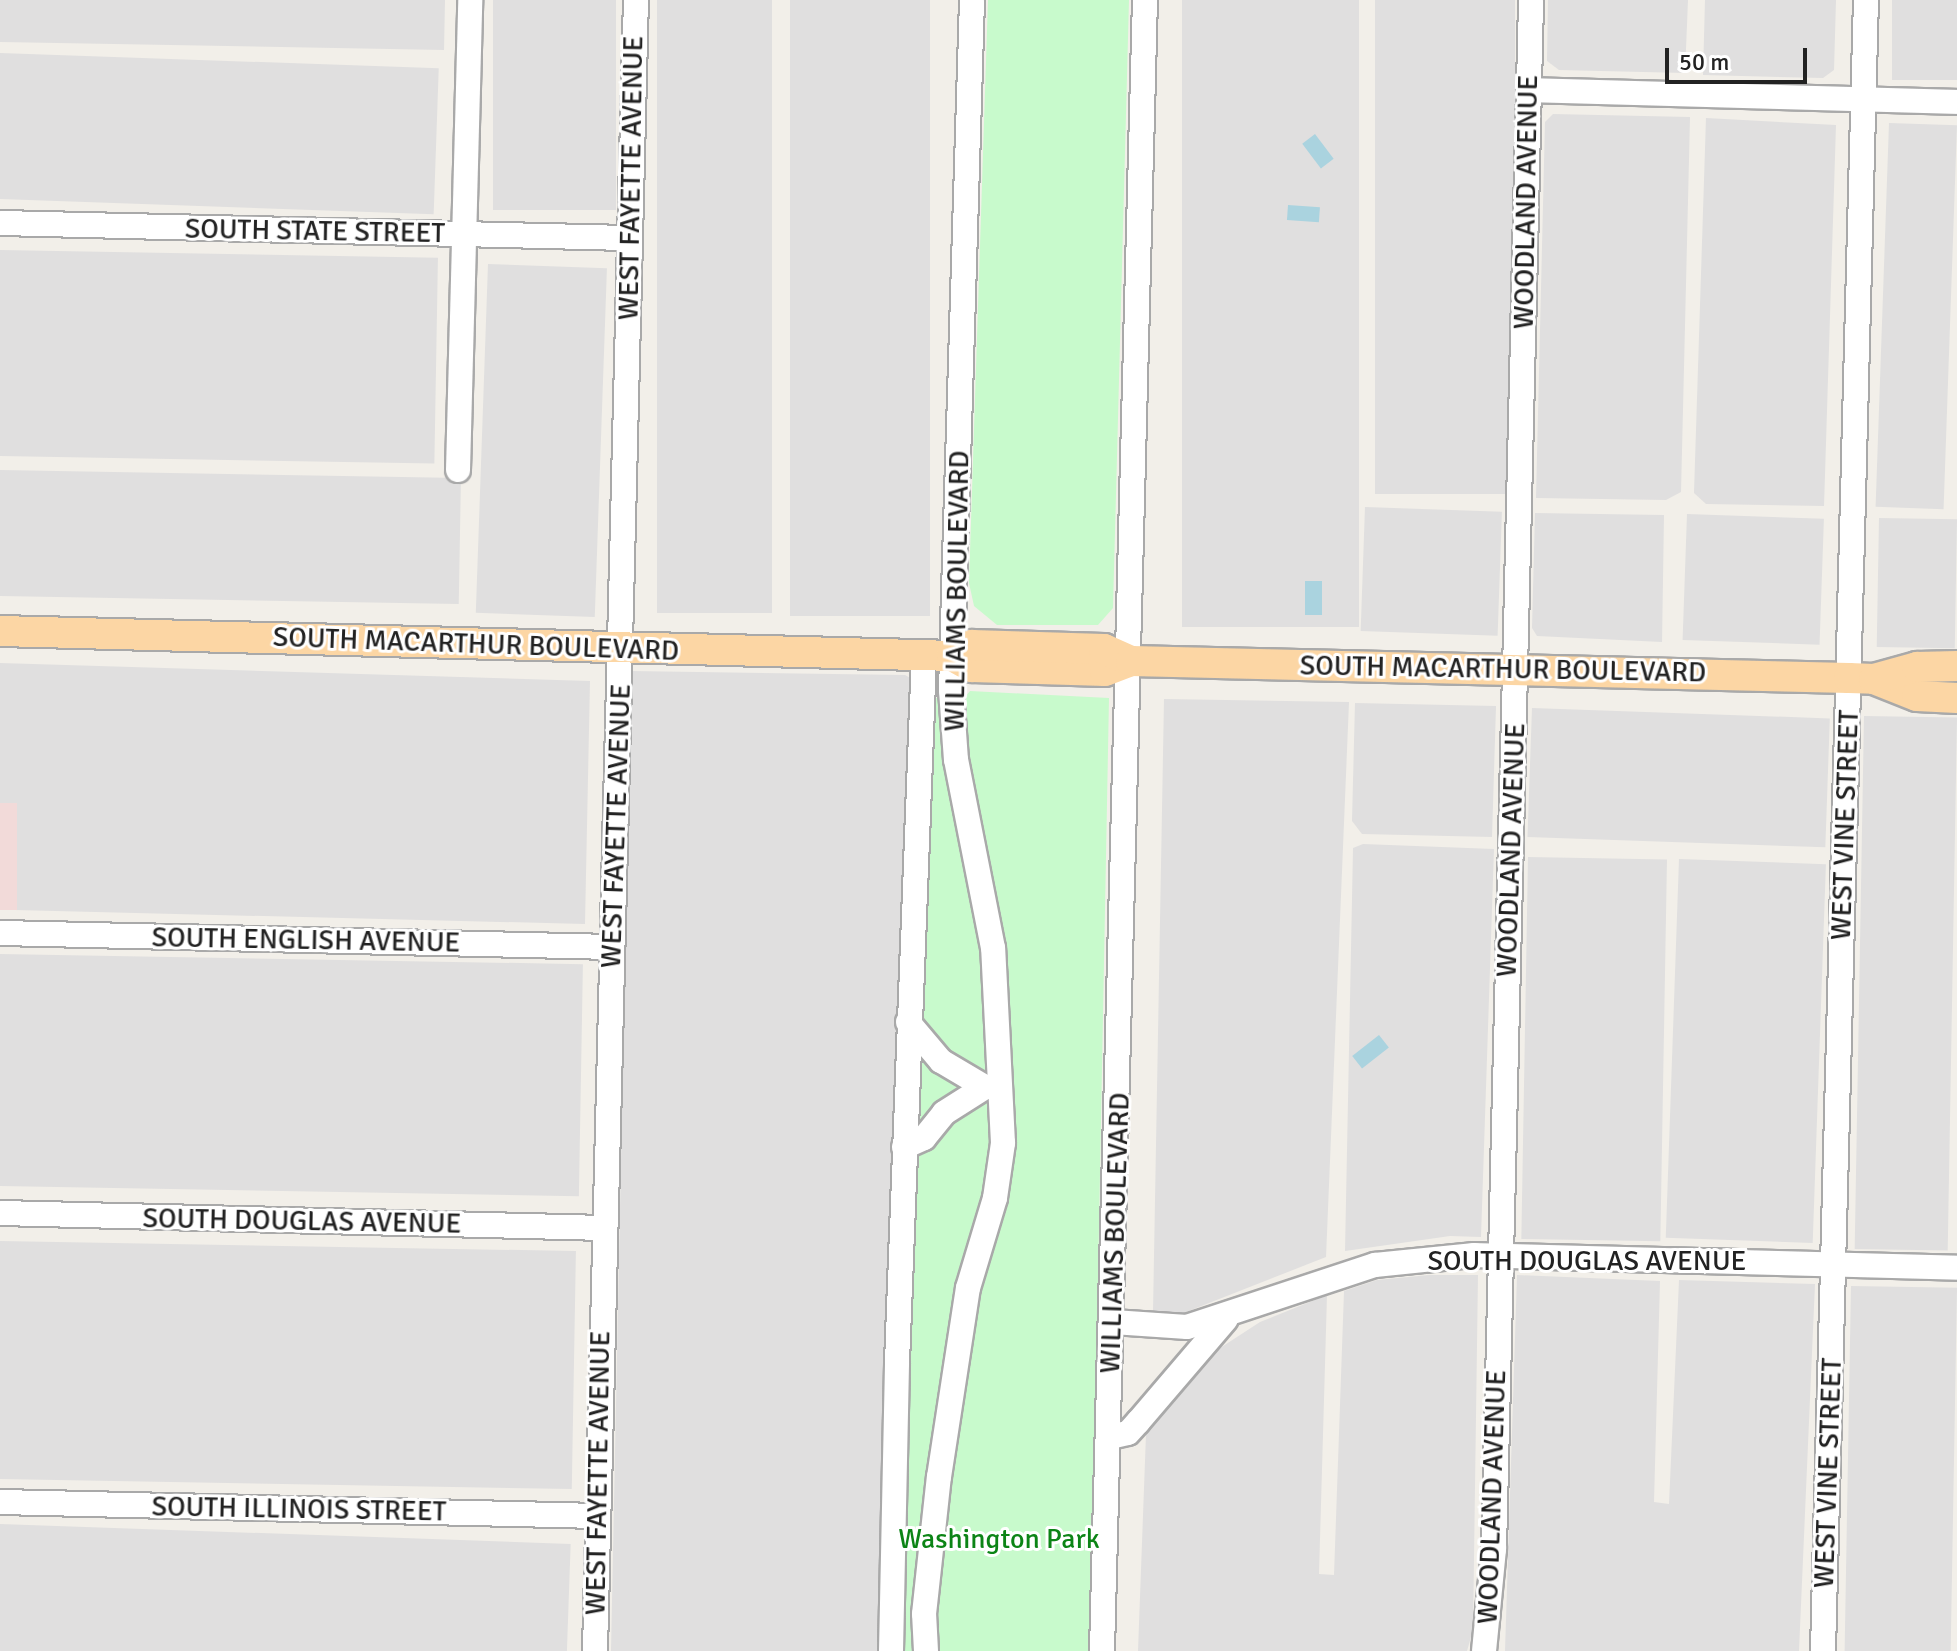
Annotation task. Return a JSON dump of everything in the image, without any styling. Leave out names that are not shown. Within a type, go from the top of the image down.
[{"type":"main road","name":"SOUTH MACARTHUR BOULEVARD","points":[[0,631],[938,656],[972,645],[1104,649],[1131,661],[1862,678],[1917,667],[1957,666]]},
{"type":"main road","name":"SOUTH MACARTHUR BOULEVARD","points":[[1862,678],[1917,696],[1957,698]]},
{"type":"street","points":[[458,470],[470,0]]},
{"type":"street","name":"WEST FAYETTE AVENUE","points":[[595,1651],[636,0]]},
{"type":"street","name":"WILLIAMS BOULEVARD","points":[[891,1651],[908,1022],[938,656],[972,0]]},
{"type":"street","name":"WILLIAMS BOULEVARD","points":[[1102,1651],[1131,661],[1145,0]]},
{"type":"street","name":"WOODLAND AVENUE","points":[[1484,1651],[1494,1549],[1531,0]]},
{"type":"street","name":"WEST VINE STREET","points":[[1823,1651],[1834,1265],[1862,678],[1866,0]]},
{"type":"street","points":[[1529,90],[1957,102]]},
{"type":"street","name":"SOUTH STATE STREET","points":[[0,223],[629,238]]},
{"type":"street","name":"WILLIAMS BOULEVARD","points":[[926,1651],[924,1614],[939,1477],[968,1288],[995,1198],[1003,1143],[991,1087],[993,948],[938,656]]},
{"type":"street","name":"SOUTH ENGLISH AVENUE","points":[[0,933],[612,947]]},
{"type":"street","points":[[908,1022],[941,1061],[991,1087]]},
{"type":"street","points":[[904,1147],[924,1138],[944,1113],[991,1087]]},
{"type":"street","name":"SOUTH DOUGLAS AVENUE","points":[[0,1213],[604,1228]]},
{"type":"street","name":"SOUTH DOUGLAS AVENUE","points":[[1113,1322],[1187,1327],[1227,1318],[1375,1265],[1500,1255],[1957,1268]]},
{"type":"street","name":"SOUTH DOUGLAS AVENUE","points":[[1110,1437],[1128,1433],[1227,1318]]},
{"type":"street","name":"SOUTH ILLINOIS STREET","points":[[0,1502],[597,1516]]},
{"type":"shaded area","points":[[0,0],[445,0],[444,50],[0,42]]},
{"type":"shaded area","points":[[493,0],[616,0],[616,210],[493,210]]},
{"type":"shaded area","points":[[657,0],[772,0],[772,613],[657,613]]},
{"type":"shaded area","points":[[790,0],[930,0],[930,616],[790,616]]},
{"type":"shaded area","points":[[1182,0],[1359,0],[1359,627],[1182,627]]},
{"type":"shaded area","points":[[1375,0],[1515,0],[1515,494],[1375,494]]},
{"type":"shaded area","points":[[1548,0],[1688,0],[1685,73],[1559,70],[1547,61]]},
{"type":"shaded area","points":[[1705,0],[1836,0],[1834,70],[1823,78],[1703,75]]},
{"type":"shaded area","points":[[1892,0],[1957,0],[1957,80],[1892,80]]},
{"type":"shaded area","points":[[0,53],[439,68],[434,214],[0,199]]},
{"type":"shaded area","points":[[1553,114],[1690,117],[1681,492],[1666,500],[1536,498],[1545,122]]},
{"type":"shaded area","points":[[1706,118],[1836,125],[1824,506],[1706,504],[1694,493]]},
{"type":"shaded area","points":[[1889,123],[1957,125],[1944,509],[1876,507]]},
{"type":"shaded area","points":[[0,250],[438,258],[434,464],[0,456]]},
{"type":"shaded area","points":[[488,264],[607,268],[595,617],[476,613]]},
{"type":"shaded area","points":[[0,470],[461,478],[459,604],[0,596]]},
{"type":"shaded area","points":[[1365,507],[1502,512],[1498,636],[1361,631]]},
{"type":"shaded area","points":[[1535,513],[1664,515],[1662,642],[1537,636],[1532,628]]},
{"type":"shaded area","points":[[1687,514],[1824,519],[1820,645],[1683,640]]},
{"type":"shaded area","points":[[1879,518],[1957,519],[1955,648],[1877,647]]},
{"type":"shaded area","points":[[0,663],[590,681],[585,924],[15,910],[17,803],[0,803]]},
{"type":"shaded area","points":[[631,671],[905,675],[914,680],[881,1651],[611,1651]]},
{"type":"shaded area","points":[[1164,699],[1349,702],[1326,1257],[1181,1314],[1153,1313]]},
{"type":"shaded area","points":[[1355,703],[1496,706],[1492,837],[1362,834],[1352,821]]},
{"type":"shaded area","points":[[1532,708],[1830,718],[1825,847],[1527,837]]},
{"type":"shaded area","points":[[1864,716],[1957,718],[1948,1251],[1855,1249]]},
{"type":"shaded area","points":[[0,803],[17,803],[17,910],[0,910]]},
{"type":"shaded area","points":[[1363,844],[1494,849],[1481,1237],[1450,1236],[1345,1251],[1353,848]]},
{"type":"shaded area","points":[[1528,857],[1667,859],[1660,1241],[1521,1239]]},
{"type":"shaded area","points":[[1679,859],[1826,864],[1813,1243],[1666,1238]]},
{"type":"shaded area","points":[[0,954],[583,964],[579,1196],[0,1186]]},
{"type":"shaded area","points":[[0,1241],[576,1251],[572,1489],[0,1479]]},
{"type":"shaded area","points":[[1429,1275],[1478,1275],[1473,1630],[1467,1651],[1138,1651],[1146,1434],[1179,1390],[1217,1350],[1260,1322],[1327,1295],[1319,1574],[1334,1575],[1344,1291],[1377,1280]]},
{"type":"shaded area","points":[[1517,1275],[1660,1281],[1654,1502],[1669,1504],[1679,1280],[1815,1284],[1799,1651],[1505,1651]]},
{"type":"shaded area","points":[[1851,1286],[1957,1288],[1951,1651],[1845,1651]]},
{"type":"shaded area","points":[[0,1524],[571,1544],[567,1651],[0,1651]]},
{"type":"green space","points":[[988,0],[1129,0],[1113,608],[1098,625],[997,625],[974,606],[969,583]]},
{"type":"green space","name":"Washington Park","points":[[970,691],[1109,698],[1091,1651],[899,1651],[933,698],[965,697]]},
{"type":"water","points":[[1315,134],[1334,159],[1321,168],[1302,144]]},
{"type":"water","points":[[1288,205],[1320,207],[1319,222],[1287,220]]},
{"type":"water","points":[[1305,581],[1322,581],[1322,615],[1305,615]]},
{"type":"water","points":[[1379,1035],[1389,1048],[1362,1069],[1352,1056]]}]
